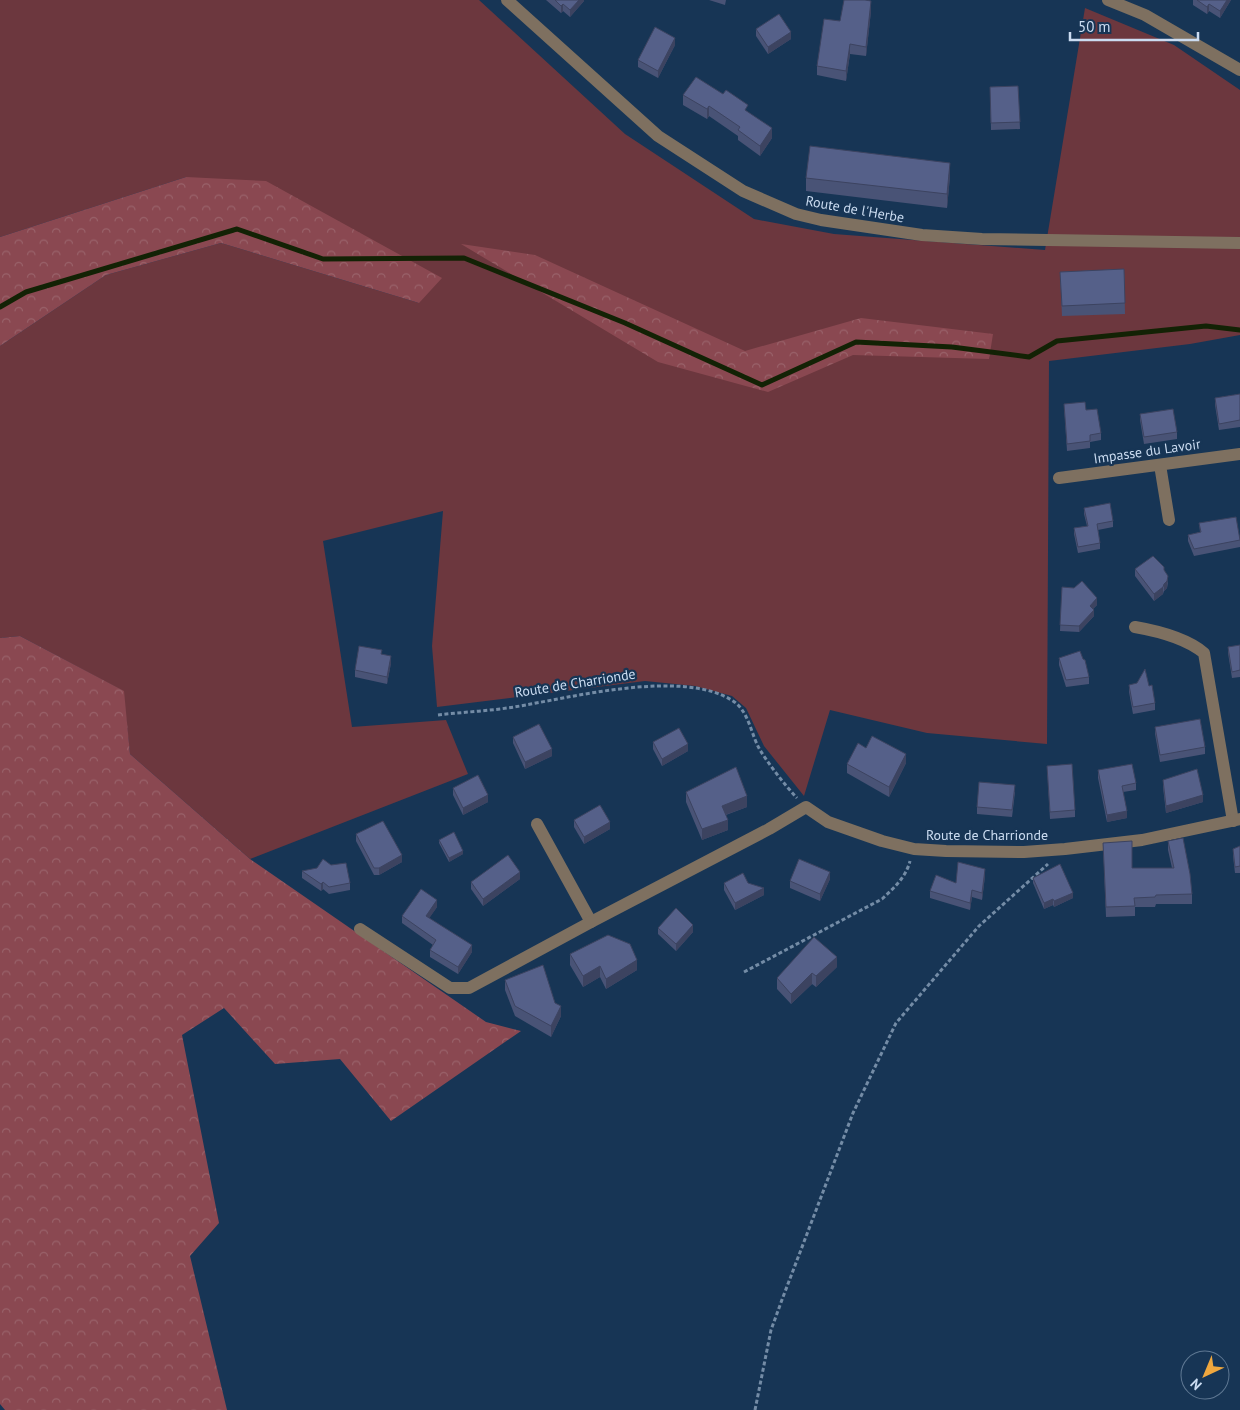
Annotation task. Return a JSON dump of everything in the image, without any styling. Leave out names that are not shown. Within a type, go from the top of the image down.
[{"type":"street","name":"Route de l'Herbe","points":[[507,0],[658,136],[743,191],[796,214],[822,220],[922,235],[982,239],[1240,243]]},
{"type":"street","points":[[1108,0],[1145,15],[1240,70]]},
{"type":"street","name":"Impasse du Lavoir","points":[[1059,478],[1240,454]]},
{"type":"street","points":[[1160,465],[1169,520]]},
{"type":"street","name":"Route de Charrionde","points":[[806,807],[828,822],[882,841],[914,849],[1024,852],[1065,849],[1142,840],[1237,820],[1204,653],[1195,646],[1154,631],[1135,627]]},
{"type":"street","points":[[360,929],[450,988],[468,988],[769,829],[806,807]]},
{"type":"street","points":[[537,824],[591,922]]},
{"type":"path","name":"Route de Charrionde","points":[[438,715],[512,708],[612,690],[676,685],[716,692],[734,701],[748,721],[760,749],[806,807]]},
{"type":"path","points":[[744,972],[882,899],[908,870],[914,849]]},
{"type":"path","points":[[755,1410],[771,1330],[783,1297],[853,1113],[896,1023],[979,926],[1065,849]]},
{"type":"shaded area","points":[[0,0],[479,0],[625,134],[754,219],[834,234],[1045,250],[1085,8],[1174,45],[1240,90],[1240,335],[1190,344],[1049,361],[1047,744],[927,733],[830,710],[804,796],[764,746],[746,708],[732,696],[695,686],[645,681],[437,707],[432,646],[443,511],[323,541],[352,727],[446,720],[468,774],[250,859],[130,754],[123,691],[20,636],[0,638],[0,346],[106,275],[221,243],[419,303],[186,177],[0,237]]},
{"type":"green space","points":[[186,177],[266,181],[442,278],[419,303],[221,243],[106,275],[0,346],[0,237]]},
{"type":"green space","points":[[461,244],[535,255],[745,351],[861,318],[993,334],[989,359],[853,355],[768,392],[658,362]]},
{"type":"green space","points":[[20,636],[124,691],[130,754],[250,859],[486,1022],[521,1031],[391,1121],[340,1059],[275,1064],[224,1008],[182,1035],[219,1223],[190,1256],[227,1410],[5,1410],[0,1404],[0,638]]},
{"type":"building","points":[[555,0],[579,0],[570,10],[563,4],[561,6]]},
{"type":"building","points":[[844,0],[871,1],[866,47],[850,44],[846,71],[817,66],[824,19],[840,21]]},
{"type":"building","points":[[1197,0],[1227,0],[1220,11],[1209,4],[1207,7]]},
{"type":"building","points":[[779,14],[791,32],[768,47],[756,29]]},
{"type":"building","points":[[655,27],[675,38],[658,71],[638,60]]},
{"type":"building","points":[[696,77],[723,94],[726,90],[748,105],[745,110],[772,128],[760,146],[738,130],[740,127],[709,106],[707,109],[683,95]]},
{"type":"building","points":[[1018,86],[1020,122],[991,123],[990,87]]},
{"type":"building","points":[[810,146],[950,163],[947,194],[806,178]]},
{"type":"building","points":[[1124,269],[1125,303],[1062,306],[1060,272]]},
{"type":"building","points":[[1240,394],[1240,420],[1219,424],[1215,398]]},
{"type":"building","points":[[1085,402],[1086,410],[1097,409],[1101,433],[1090,435],[1090,441],[1067,444],[1064,404]]},
{"type":"building","points":[[1173,409],[1177,432],[1144,437],[1140,414]]},
{"type":"building","points":[[1110,503],[1113,521],[1097,524],[1100,543],[1078,547],[1074,528],[1088,526],[1084,508]]},
{"type":"building","points":[[1236,517],[1240,540],[1194,549],[1188,535],[1201,532],[1199,523]]},
{"type":"building","points":[[1153,556],[1164,567],[1168,576],[1163,587],[1154,594],[1135,569]]},
{"type":"building","points":[[1082,581],[1097,598],[1090,606],[1094,610],[1079,626],[1060,625],[1062,587],[1074,588]]},
{"type":"building","points":[[1240,645],[1240,670],[1232,672],[1228,647]]},
{"type":"building","points":[[359,646],[382,650],[381,654],[391,656],[387,677],[355,670]]},
{"type":"building","points":[[1080,651],[1085,660],[1089,677],[1066,680],[1059,658]]},
{"type":"building","points":[[1145,669],[1149,686],[1152,685],[1155,703],[1133,707],[1129,685],[1137,683]]},
{"type":"building","points":[[1200,719],[1205,747],[1160,755],[1155,727]]},
{"type":"building","points":[[539,724],[552,749],[525,762],[513,737]]},
{"type":"building","points":[[679,728],[688,744],[662,759],[653,742]]},
{"type":"building","points":[[872,736],[906,754],[889,787],[847,764],[858,743],[866,748]]},
{"type":"building","points":[[1072,764],[1075,810],[1050,812],[1047,766]]},
{"type":"building","points":[[1132,764],[1136,783],[1122,786],[1127,811],[1107,815],[1098,770]]},
{"type":"building","points":[[736,767],[747,796],[722,806],[728,820],[702,829],[686,792]]},
{"type":"building","points":[[1197,769],[1203,795],[1166,806],[1163,780]]},
{"type":"building","points":[[478,775],[488,795],[463,808],[453,788]]},
{"type":"building","points":[[979,782],[1015,785],[1012,810],[977,807]]},
{"type":"building","points":[[600,805],[610,822],[584,837],[574,820]]},
{"type":"building","points":[[383,821],[402,855],[379,868],[374,868],[356,834]]},
{"type":"building","points":[[454,832],[463,851],[449,858],[439,840]]},
{"type":"building","points":[[1183,838],[1192,894],[1134,898],[1135,906],[1106,907],[1103,843],[1132,841],[1132,868],[1174,868],[1168,841]]},
{"type":"building","points":[[1240,846],[1240,866],[1235,867],[1233,849]]},
{"type":"building","points":[[508,855],[520,872],[483,899],[471,882]]},
{"type":"building","points":[[323,859],[331,865],[346,863],[350,883],[329,887],[302,871],[317,868]]},
{"type":"building","points":[[799,859],[830,872],[820,894],[790,881]]},
{"type":"building","points":[[958,862],[985,869],[982,893],[972,890],[970,903],[930,891],[936,875],[956,883]]},
{"type":"building","points":[[1060,864],[1073,893],[1044,903],[1033,878]]},
{"type":"building","points":[[743,873],[748,883],[764,888],[735,903],[724,883]]},
{"type":"building","points":[[421,889],[437,900],[426,916],[472,945],[458,967],[430,950],[436,940],[402,916]]},
{"type":"building","points":[[676,908],[693,925],[676,944],[658,928]]},
{"type":"building","points":[[608,935],[630,944],[637,960],[606,979],[600,966],[583,976],[570,954]]},
{"type":"building","points":[[814,937],[837,957],[816,976],[812,973],[791,994],[777,978]]},
{"type":"building","points":[[543,965],[555,1003],[561,1006],[551,1026],[515,1006],[505,980]]},
{"type":"waterway","points":[[0,307],[26,292],[237,229],[323,259],[464,258],[625,323],[762,385],[856,342],[952,347],[1029,357],[1057,341],[1206,326],[1240,330]]}]
